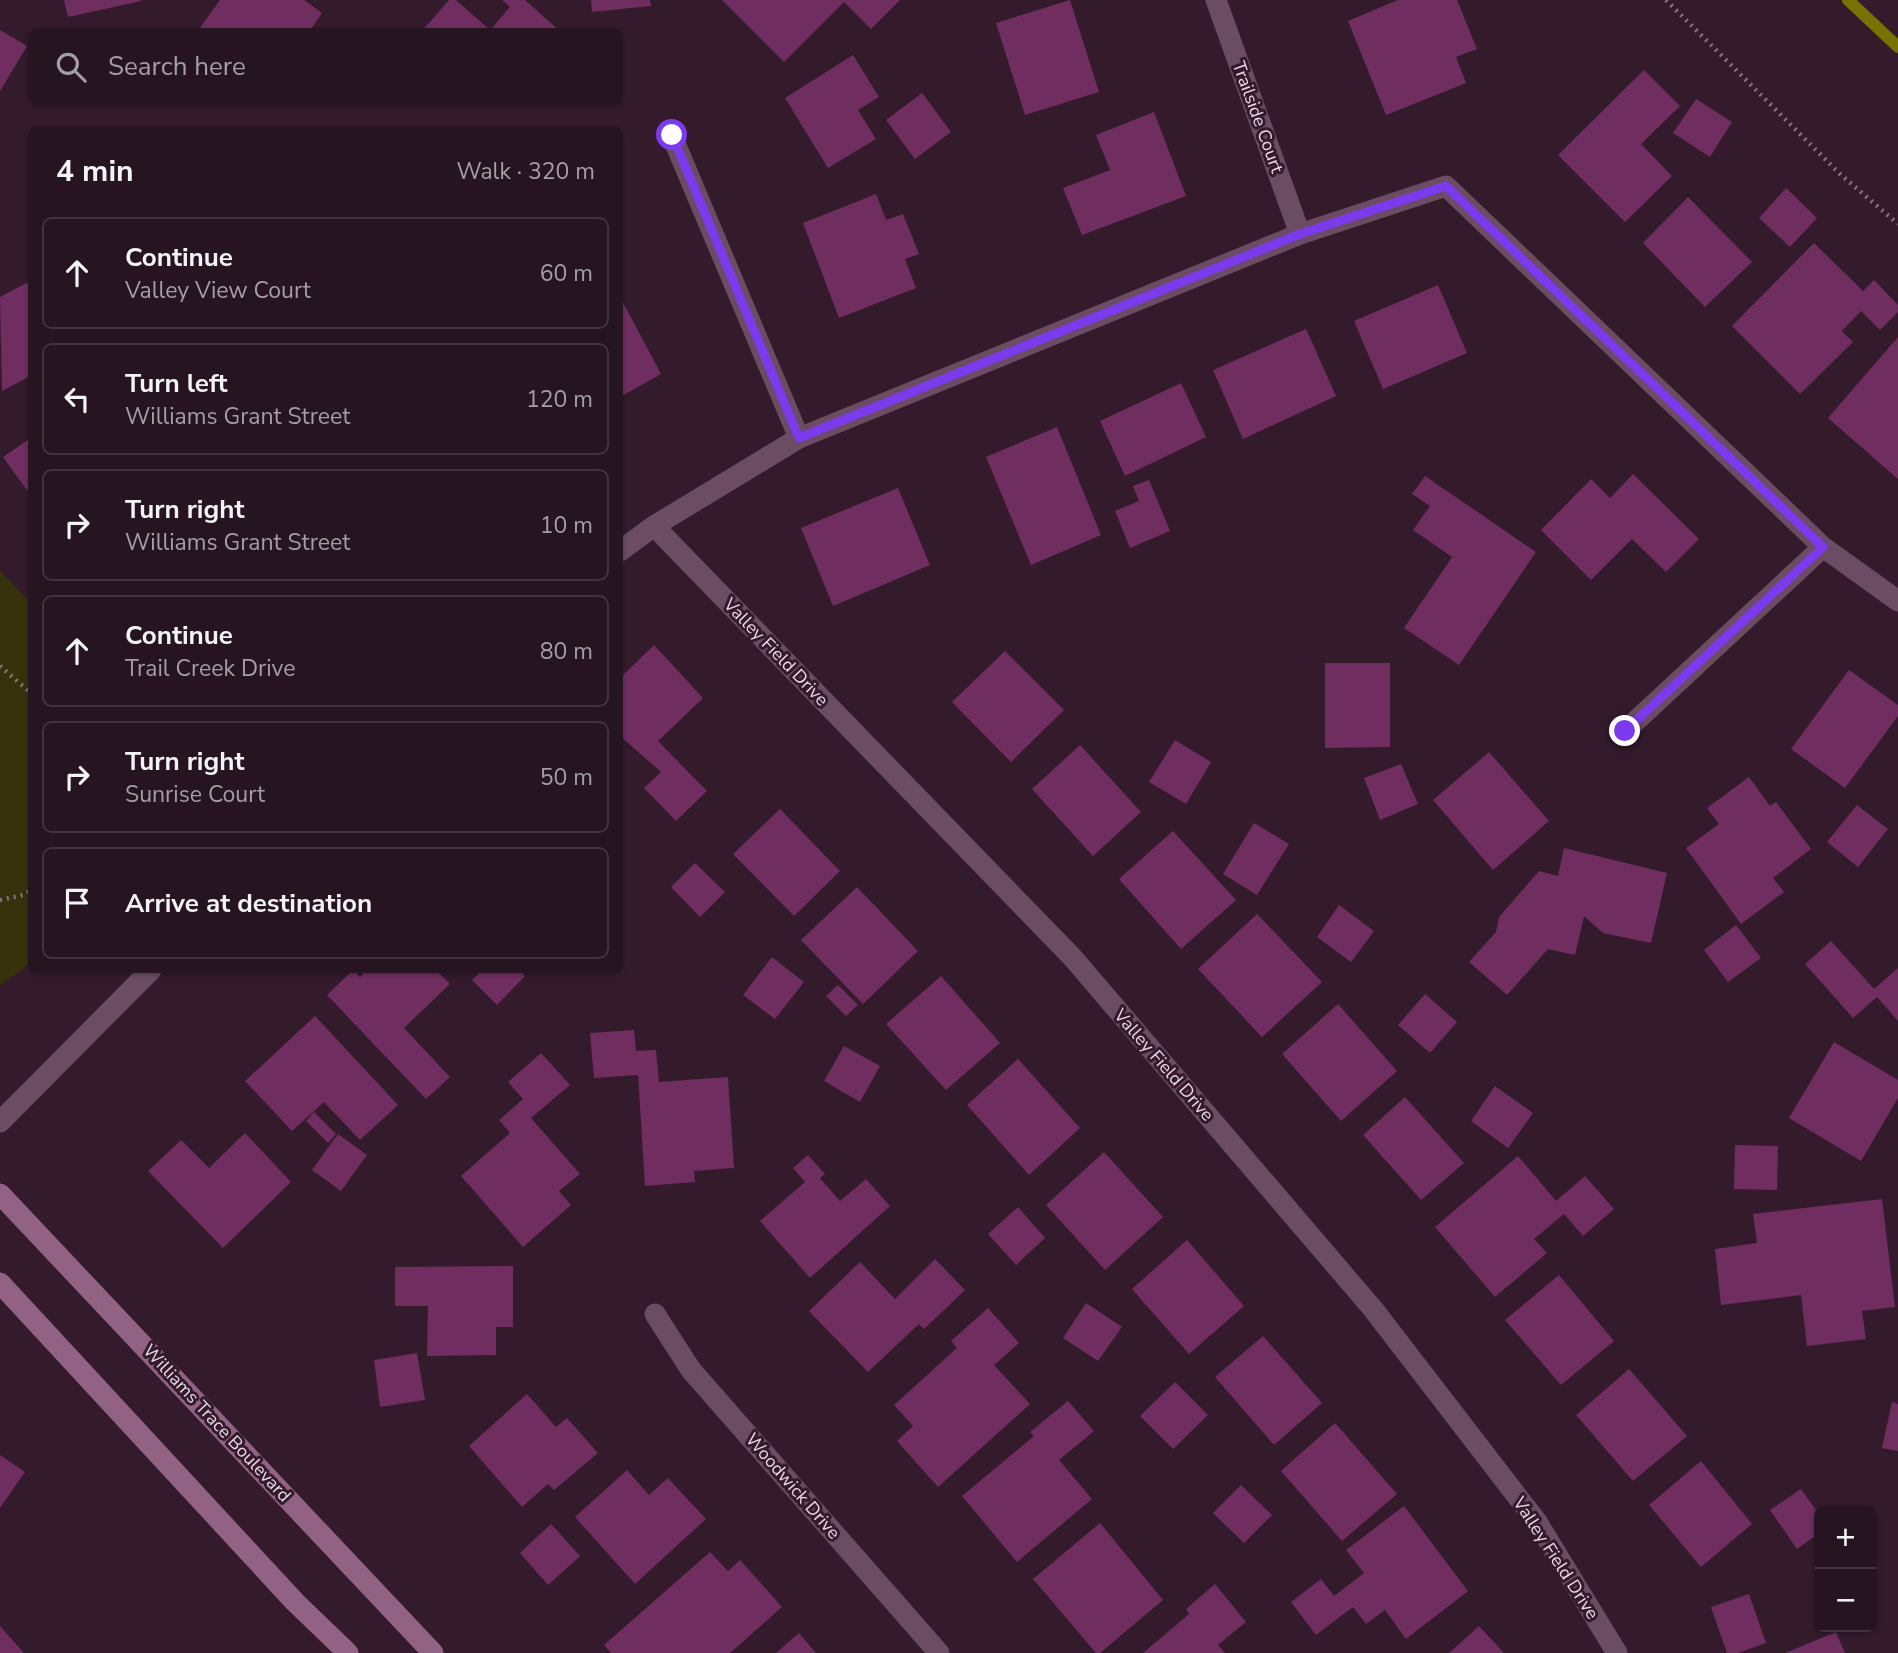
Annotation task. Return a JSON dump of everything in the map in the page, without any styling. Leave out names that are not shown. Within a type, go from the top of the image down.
[{"type":"main road","name":"Williams Trace Boulevard","points":[[0,1194],[433,1653]]},
{"type":"main road","points":[[0,1283],[295,1602],[348,1653]]},
{"type":"street","name":"Trailside Court","points":[[1216,0],[1300,234]]},
{"type":"street","points":[[672,135],[799,438]]},
{"type":"street","points":[[623,549],[654,526],[799,438],[1300,234],[1446,186],[1823,547],[1898,601]]},
{"type":"street","name":"Valley Field Drive","points":[[654,526],[1073,958],[1373,1309],[1537,1521],[1616,1653]]},
{"type":"street","points":[[1625,731],[1823,547]]},
{"type":"street","points":[[0,1122],[148,973]]},
{"type":"street","name":"Woodwick Drive","points":[[655,1314],[691,1370],[939,1653]]},
{"type":"path","points":[[1666,0],[1840,173],[1898,224]]},
{"type":"path","points":[[0,666],[28,690]]},
{"type":"path","points":[[0,900],[28,892]]},
{"type":"shaded area","points":[[0,571],[28,600],[28,965],[0,985]]},
{"type":"building","points":[[64,0],[141,0],[141,1],[68,17]]},
{"type":"building","points":[[220,0],[304,0],[322,13],[312,28],[200,28]]},
{"type":"building","points":[[449,0],[456,0],[488,28],[424,28]]},
{"type":"building","points":[[502,0],[525,0],[556,28],[492,28],[510,7]]},
{"type":"building","points":[[591,0],[650,0],[651,6],[592,12]]},
{"type":"building","points":[[722,0],[900,0],[871,29],[844,2],[784,62]]},
{"type":"building","points":[[1070,0],[1099,92],[1025,115],[996,23]]},
{"type":"building","points":[[1398,0],[1457,0],[1477,49],[1456,57],[1466,83],[1386,115],[1348,21]]},
{"type":"building","points":[[0,30],[27,46],[0,91]]},
{"type":"building","points":[[853,55],[879,97],[858,110],[876,139],[828,168],[785,98]]},
{"type":"building","points":[[1644,70],[1680,106],[1641,144],[1672,176],[1625,222],[1558,155]]},
{"type":"building","points":[[922,93],[951,132],[915,159],[886,120]]},
{"type":"building","points":[[1696,99],[1732,122],[1710,157],[1673,133]]},
{"type":"building","points":[[1154,112],[1186,196],[1082,235],[1063,188],[1110,170],[1096,135]]},
{"type":"building","points":[[1786,188],[1817,218],[1790,247],[1759,218]]},
{"type":"building","points":[[876,194],[886,220],[903,214],[919,254],[905,259],[916,288],[839,318],[803,223]]},
{"type":"building","points":[[1688,197],[1752,262],[1705,307],[1643,243]]},
{"type":"building","points":[[1814,243],[1863,291],[1874,280],[1898,305],[1898,312],[1880,330],[1861,311],[1842,331],[1853,342],[1800,394],[1732,326]]},
{"type":"building","points":[[28,282],[28,377],[2,391],[0,297]]},
{"type":"building","points":[[1438,285],[1467,353],[1383,389],[1354,321]]},
{"type":"building","points":[[623,303],[661,374],[623,395]]},
{"type":"building","points":[[1306,329],[1336,396],[1243,439],[1213,370]]},
{"type":"building","points":[[1898,337],[1898,479],[1828,418]]},
{"type":"building","points":[[1181,383],[1206,437],[1125,476],[1100,421]]},
{"type":"building","points":[[1057,427],[1101,535],[1031,565],[986,457]]},
{"type":"building","points":[[28,440],[28,491],[3,457]]},
{"type":"building","points":[[1633,474],[1699,539],[1666,572],[1632,539],[1591,580],[1541,530],[1591,479],[1610,498]]},
{"type":"building","points":[[1425,476],[1536,552],[1459,665],[1404,628],[1452,557],[1413,530],[1430,506],[1412,494]]},
{"type":"building","points":[[1149,480],[1170,531],[1130,548],[1115,511],[1139,501],[1133,486]]},
{"type":"building","points":[[898,488],[930,565],[833,606],[801,528]]},
{"type":"building","points":[[654,645],[703,698],[658,741],[707,791],[676,821],[644,788],[661,772],[623,739],[623,675]]},
{"type":"building","points":[[1005,651],[1064,710],[1011,762],[952,702]]},
{"type":"building","points":[[1325,663],[1390,663],[1390,747],[1325,748]]},
{"type":"building","points":[[1849,670],[1898,705],[1898,716],[1845,788],[1791,749]]},
{"type":"building","points":[[1175,740],[1211,762],[1186,804],[1149,782]]},
{"type":"building","points":[[1080,745],[1141,812],[1093,856],[1032,789]]},
{"type":"building","points":[[1489,752],[1549,821],[1493,870],[1433,800]]},
{"type":"building","points":[[1401,764],[1418,804],[1380,820],[1364,778]]},
{"type":"building","points":[[1749,777],[1770,806],[1776,802],[1811,849],[1773,878],[1784,892],[1741,924],[1686,848],[1719,824],[1707,808]]},
{"type":"building","points":[[1857,805],[1888,829],[1858,867],[1827,842]]},
{"type":"building","points":[[780,809],[840,871],[794,916],[733,854]]},
{"type":"building","points":[[1254,823],[1289,844],[1257,895],[1223,874]]},
{"type":"building","points":[[1173,831],[1236,900],[1181,949],[1119,879]]},
{"type":"building","points":[[1564,848],[1667,873],[1651,943],[1603,933],[1584,916],[1575,955],[1548,949],[1507,995],[1469,962],[1496,932],[1499,917],[1539,871],[1558,876]]},
{"type":"building","points":[[695,863],[725,892],[700,917],[671,887]]},
{"type":"building","points":[[857,887],[918,951],[863,1004],[801,940]]},
{"type":"building","points":[[1339,905],[1374,931],[1351,962],[1317,937]]},
{"type":"building","points":[[1257,914],[1322,982],[1262,1037],[1198,969]]},
{"type":"building","points":[[1736,925],[1761,958],[1728,982],[1704,950]]},
{"type":"building","points":[[1831,941],[1874,989],[1898,968],[1898,1021],[1877,997],[1853,1018],[1805,964]]},
{"type":"building","points":[[772,957],[804,982],[775,1019],[743,995]]},
{"type":"building","points":[[350,973],[356,973],[360,977],[364,973],[439,973],[450,984],[404,1028],[450,1077],[426,1099],[327,995]]},
{"type":"building","points":[[479,973],[522,973],[525,976],[497,1005],[472,980]]},
{"type":"building","points":[[941,976],[1000,1043],[946,1090],[886,1024]]},
{"type":"building","points":[[838,985],[858,1005],[846,1016],[826,996]]},
{"type":"building","points":[[1425,994],[1457,1022],[1430,1053],[1398,1025]]},
{"type":"building","points":[[1338,1004],[1397,1071],[1341,1121],[1282,1054]]},
{"type":"building","points":[[315,1016],[398,1105],[360,1140],[324,1102],[292,1131],[245,1081]]},
{"type":"building","points":[[634,1030],[636,1051],[656,1050],[659,1082],[728,1077],[734,1168],[694,1171],[695,1182],[645,1186],[638,1075],[594,1078],[590,1033]]},
{"type":"building","points":[[1834,1042],[1898,1080],[1898,1098],[1861,1161],[1789,1118]]},
{"type":"building","points":[[844,1046],[880,1066],[860,1102],[824,1081]]},
{"type":"building","points":[[541,1053],[570,1085],[531,1118],[580,1174],[559,1191],[571,1205],[523,1247],[461,1176],[510,1133],[499,1120],[523,1099],[508,1082]]},
{"type":"building","points":[[1018,1059],[1080,1128],[1029,1175],[967,1105]]},
{"type":"building","points":[[1495,1086],[1533,1113],[1508,1148],[1471,1121]]},
{"type":"building","points":[[1405,1097],[1464,1163],[1421,1200],[1363,1135]]},
{"type":"building","points":[[314,1112],[336,1134],[328,1143],[306,1121]]},
{"type":"building","points":[[245,1133],[291,1182],[223,1248],[148,1171],[181,1140],[209,1168]]},
{"type":"building","points":[[338,1134],[367,1155],[341,1191],[312,1170]]},
{"type":"building","points":[[1735,1145],[1778,1146],[1777,1190],[1734,1189]]},
{"type":"building","points":[[1104,1152],[1163,1217],[1105,1270],[1046,1205]]},
{"type":"building","points":[[808,1155],[825,1174],[820,1178],[840,1201],[866,1179],[890,1206],[810,1278],[760,1221],[805,1182],[793,1168]]},
{"type":"building","points":[[1518,1156],[1556,1201],[1585,1176],[1614,1209],[1583,1236],[1564,1214],[1534,1239],[1547,1253],[1495,1297],[1435,1227]]},
{"type":"building","points":[[1882,1199],[1895,1307],[1862,1311],[1866,1339],[1807,1346],[1801,1295],[1721,1305],[1715,1249],[1757,1243],[1753,1214]]},
{"type":"building","points":[[1018,1207],[1045,1238],[1016,1265],[988,1234]]},
{"type":"building","points":[[1187,1240],[1244,1306],[1189,1354],[1132,1289]]},
{"type":"building","points":[[935,1259],[965,1290],[924,1329],[919,1324],[868,1372],[809,1311],[860,1262],[895,1299]]},
{"type":"building","points":[[513,1266],[513,1327],[496,1327],[496,1355],[427,1356],[428,1306],[395,1306],[395,1267]]},
{"type":"building","points":[[1559,1275],[1614,1341],[1561,1385],[1505,1320]]},
{"type":"building","points":[[1086,1303],[1122,1327],[1098,1361],[1063,1338]]},
{"type":"building","points":[[988,1308],[1019,1343],[994,1365],[1030,1404],[938,1487],[897,1441],[913,1426],[894,1405],[957,1348],[951,1341]]},
{"type":"building","points":[[1263,1336],[1322,1403],[1274,1445],[1215,1377]]},
{"type":"building","points":[[417,1353],[425,1400],[380,1407],[374,1360]]},
{"type":"building","points":[[1629,1369],[1687,1436],[1633,1481],[1576,1415]]},
{"type":"building","points":[[1175,1382],[1208,1415],[1173,1449],[1140,1416]]},
{"type":"building","points":[[527,1394],[556,1427],[567,1418],[598,1453],[554,1490],[548,1484],[522,1507],[469,1446]]},
{"type":"building","points":[[1068,1401],[1094,1431],[1059,1460],[1092,1499],[1017,1562],[962,1496],[1034,1436],[1030,1432]]},
{"type":"building","points":[[1892,1402],[1898,1404],[1898,1451],[1882,1448]]},
{"type":"building","points":[[1335,1423],[1397,1494],[1342,1541],[1281,1471]]},
{"type":"building","points":[[0,1455],[25,1472],[0,1508]]},
{"type":"building","points":[[1701,1461],[1752,1524],[1701,1567],[1649,1505]]},
{"type":"building","points":[[627,1470],[649,1495],[668,1478],[706,1519],[635,1584],[575,1517]]},
{"type":"building","points":[[1241,1485],[1272,1515],[1244,1543],[1213,1513]]},
{"type":"building","points":[[1801,1489],[1814,1507],[1814,1537],[1797,1549],[1770,1510]]},
{"type":"building","points":[[1404,1506],[1468,1591],[1406,1639],[1385,1610],[1366,1624],[1353,1607],[1316,1635],[1291,1602],[1321,1579],[1334,1596],[1364,1573],[1346,1550]]},
{"type":"building","points":[[1100,1523],[1163,1600],[1100,1653],[1096,1653],[1033,1579]]},
{"type":"building","points":[[551,1524],[580,1556],[548,1585],[520,1553]]},
{"type":"building","points":[[710,1552],[728,1571],[740,1560],[782,1607],[730,1653],[611,1653],[604,1645]]},
{"type":"building","points":[[1215,1584],[1246,1622],[1218,1645],[1225,1653],[1143,1653],[1189,1614],[1186,1609]]},
{"type":"building","points":[[1749,1594],[1766,1643],[1738,1653],[1727,1653],[1711,1607]]},
{"type":"building","points":[[0,1626],[24,1653],[0,1653]]},
{"type":"building","points":[[1479,1626],[1504,1653],[1449,1653]]},
{"type":"building","points":[[1836,1632],[1845,1653],[1785,1653]]},
{"type":"building","points":[[799,1633],[816,1653],[776,1653]]},
{"type":"waterway","points":[[1848,0],[1898,47]]},
{"type":"route","points":[[672,135],[799,438],[1300,234],[1446,186],[1823,547],[1625,731]]}]
